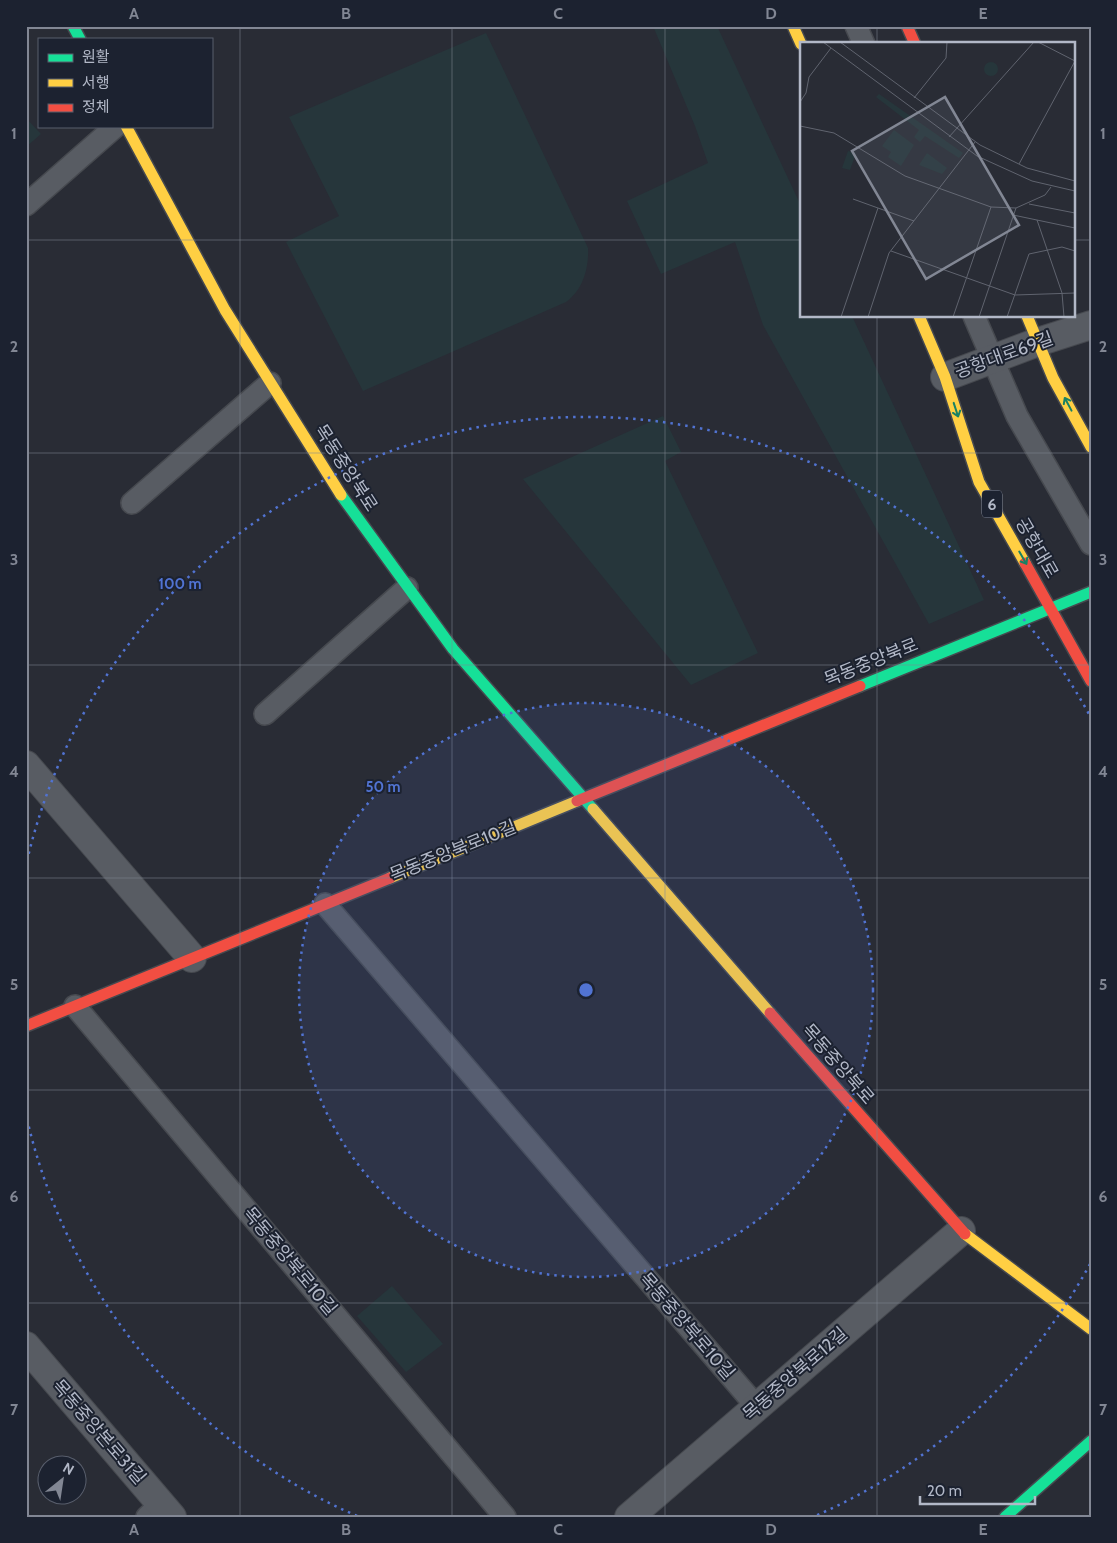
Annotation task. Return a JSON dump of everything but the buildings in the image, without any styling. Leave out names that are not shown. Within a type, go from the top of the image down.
[{"type":"street","points":[[73,26],[79,38]]},
{"type":"street","points":[[793,26],[800,42]]},
{"type":"street","points":[[908,26],[914,42]]},
{"type":"street","name":"목동중앙북로","points":[[127,128],[224,310],[346,503],[453,649],[961,1232],[1091,1329]]},
{"type":"street","name":"공항대로","points":[[920,318],[945,377],[979,482],[1091,681]]},
{"type":"street","points":[[1028,318],[1053,378],[1091,447]]},
{"type":"street","name":"공항대로69길","points":[[945,377],[1091,324]]},
{"type":"street","name":"목동중앙북로","points":[[582,798],[1091,592]]},
{"type":"street","points":[[26,765],[192,958]]},
{"type":"street","name":"목동중앙북로10길","points":[[26,1026],[582,798]]},
{"type":"street","name":"목동중앙북로12길","points":[[629,1517],[961,1232]]},
{"type":"street","name":"목동중앙본로31길","points":[[26,1346],[160,1513]]},
{"type":"street","points":[[1006,1517],[1091,1441]]},
{"type":"lane","points":[[856,26],[863,42]]},
{"type":"lane","points":[[26,205],[114,128]]},
{"type":"lane","points":[[975,318],[1017,416],[1091,544]]},
{"type":"lane","points":[[132,503],[270,382]]},
{"type":"lane","points":[[265,714],[407,588]]},
{"type":"lane","name":"목동중앙북로10길","points":[[325,904],[757,1407]]},
{"type":"lane","name":"목동중앙북로10길","points":[[74,1006],[505,1517]]},
{"type":"shaded area","points":[[653,26],[717,26],[800,204],[800,318],[853,318],[984,600],[929,624],[763,325],[735,242],[661,274],[627,201],[708,163],[695,126]]},
{"type":"shaded area","points":[[486,33],[588,248],[584,278],[577,291],[566,302],[363,391],[286,242],[339,216],[289,117]]},
{"type":"shaded area","points":[[26,118],[41,134],[26,147]]},
{"type":"shaded area","points":[[663,416],[681,452],[665,461],[758,653],[691,685],[523,479]]},
{"type":"shaded area","points":[[392,1286],[443,1344],[406,1372],[357,1316]]},
{"type":"traffic: fast","points":[[73,26],[79,38]]},
{"type":"traffic: fast","points":[[341,495],[453,649],[593,809]]},
{"type":"traffic: fast","points":[[860,686],[1091,592]]},
{"type":"traffic: fast","points":[[1005,1517],[1091,1441]]},
{"type":"traffic: slow","points":[[793,26],[800,42]]},
{"type":"traffic: slow","points":[[127,128],[225,310],[341,495]]},
{"type":"traffic: slow","points":[[920,318],[945,377],[979,482],[1025,563]]},
{"type":"traffic: slow","points":[[1028,318],[1053,378],[1091,447]]},
{"type":"traffic: slow","points":[[390,878],[577,801]]},
{"type":"traffic: slow","points":[[593,809],[770,1013]]},
{"type":"traffic: slow","points":[[965,1234],[1091,1329]]},
{"type":"traffic: jam","points":[[907,26],[914,42]]},
{"type":"traffic: jam","points":[[1025,563],[1091,681]]},
{"type":"traffic: jam","points":[[577,801],[860,686]]},
{"type":"traffic: jam","points":[[26,1026],[390,878]]},
{"type":"traffic: jam","points":[[770,1013],[965,1234]]}]
